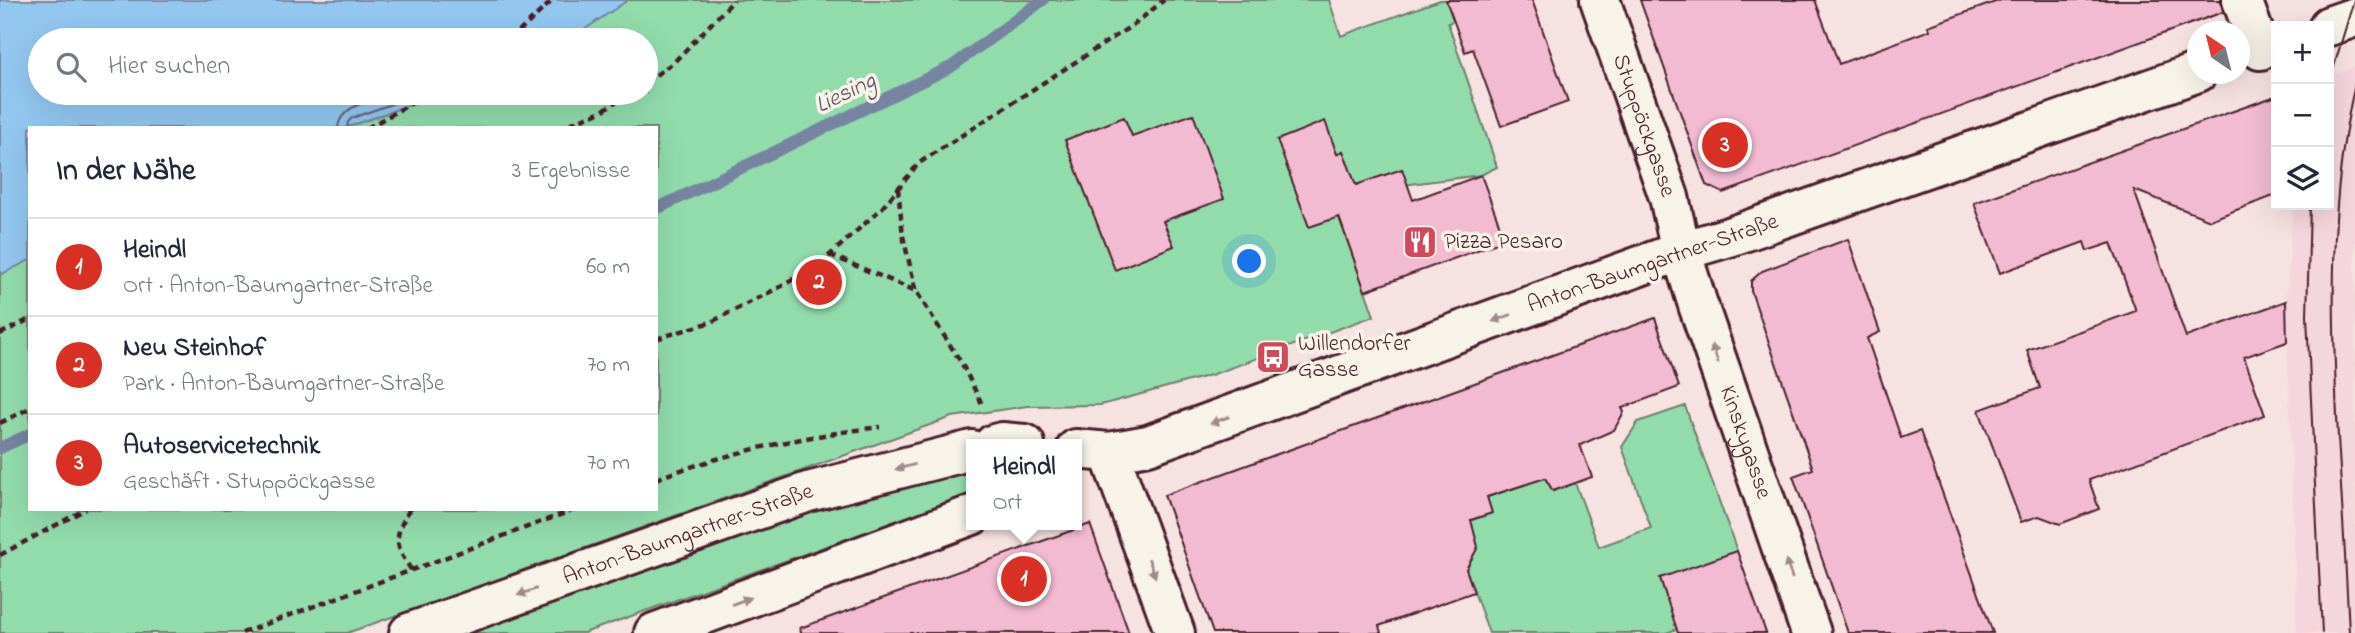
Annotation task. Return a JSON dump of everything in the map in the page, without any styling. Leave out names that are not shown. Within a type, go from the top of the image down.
[{"type":"main road","name":"Stuppöckgasse","points":[[1600,0],[1669,197],[1681,251]]},
{"type":"main road","points":[[2242,0],[2258,51]]},
{"type":"main road","points":[[2334,24],[2355,17]]},
{"type":"main road","name":"Anton-Baumgartner-Straße","points":[[1087,457],[1148,446],[1681,251],[1730,237],[2187,76]]},
{"type":"main road","name":"Kinskygasse","points":[[1681,251],[1811,633]]},
{"type":"main road","name":"Anton-Baumgartner-Straße","points":[[409,633],[808,492],[966,453]]},
{"type":"main road","points":[[1087,457],[1175,633]]},
{"type":"main road","points":[[654,633],[966,517]]},
{"type":"path","points":[[523,28],[553,0]]},
{"type":"path","points":[[658,73],[674,62],[734,0]]},
{"type":"path","points":[[658,338],[710,322],[784,285],[830,255],[882,208],[919,163],[1136,23],[1164,0]]},
{"type":"path","points":[[371,126],[408,105]]},
{"type":"path","points":[[564,126],[611,105]]},
{"type":"path","points":[[898,187],[903,236],[916,291],[962,364],[995,439]]},
{"type":"path","points":[[830,255],[916,291]]},
{"type":"path","points":[[0,334],[28,320]]},
{"type":"path","points":[[0,423],[28,409]]},
{"type":"path","points":[[658,478],[706,461],[833,433],[891,426]]},
{"type":"path","points":[[0,555],[82,511]]},
{"type":"path","points":[[409,511],[396,537],[399,551],[412,571]]},
{"type":"path","points":[[243,633],[571,511]]},
{"type":"shaded area","points":[[2355,67],[2355,633],[2297,633],[2286,301],[2293,210],[2334,210],[2334,74]]},
{"type":"green space","points":[[0,0],[1329,0],[1341,36],[1440,0],[1470,0],[1474,11],[1448,23],[1497,167],[1481,175],[1331,194],[1374,316],[1211,375],[1101,405],[1027,406],[952,417],[347,633],[0,633]]},
{"type":"green space","points":[[1685,406],[1737,551],[1677,629],[1666,633],[1489,633],[1451,528],[1491,513],[1487,497],[1545,478],[1553,491],[1575,483],[1599,547],[1651,528],[1622,447],[1638,422]]},
{"type":"green space","points":[[966,474],[966,496],[584,633],[461,633],[826,505]]},
{"type":"water","points":[[0,0],[628,0],[587,28],[28,28],[28,105],[409,105],[351,126],[28,126],[28,261],[0,275]]},
{"type":"building","points":[[1446,0],[1532,0],[1568,102],[1501,126],[1473,49],[1465,52]]},
{"type":"building","points":[[1640,0],[1815,0],[1839,64],[1930,30],[1928,26],[2001,0],[2221,0],[2223,12],[2198,21],[2187,21],[2187,25],[1723,193],[1706,185]]},
{"type":"building","points":[[2271,98],[2271,197],[2210,220],[2134,190],[2186,337],[2286,301],[2287,342],[2244,357],[2265,415],[2089,480],[2099,509],[2060,524],[2039,516],[2021,522],[1979,410],[2040,388],[2027,350],[2136,311],[2111,243],[2087,251],[2084,242],[2000,273],[1974,203]]},
{"type":"building","points":[[1193,114],[1224,199],[1163,221],[1174,246],[1115,270],[1065,140],[1124,117],[1132,136]]},
{"type":"building","points":[[1325,121],[1337,154],[1343,151],[1356,185],[1402,169],[1413,200],[1481,175],[1505,240],[1365,291],[1339,217],[1309,227],[1277,140]]},
{"type":"building","points":[[1848,239],[1880,332],[1867,338],[1901,438],[1920,431],[1993,633],[1848,633],[1793,476],[1813,469],[1751,291],[1751,281],[1762,271]]},
{"type":"building","points":[[1655,318],[1679,387],[1622,408],[1624,412],[1614,430],[1580,445],[1592,477],[1553,491],[1545,478],[1487,497],[1492,513],[1471,520],[1478,547],[1466,569],[1474,592],[1379,626],[1381,633],[1213,633],[1164,495]]},
{"type":"building","points":[[1090,524],[1129,633],[801,633],[800,628],[1073,530],[1082,530],[1082,527]]},
{"type":"building","points":[[1737,551],[1766,633],[1678,633],[1660,578]]},
{"type":"waterway","name":"Liesing","points":[[658,208],[951,67],[1043,0]]},
{"type":"waterway","name":"Liesing","points":[[0,448],[28,435]]},
{"type":"tram line","points":[[2334,66],[2354,0]]},
{"type":"tram line","points":[[2349,633],[2336,393],[2334,260],[2340,172],[2355,84]]},
{"type":"tram line","points":[[2310,210],[2307,316],[2322,633]]},
{"type":"place","name":"Autoservicetechnik","points":[[1725,145]]},
{"type":"place","name":"Pizza Pesaro","points":[[1420,242]]},
{"type":"place","name":"Neu Steinhof","points":[[819,282]]},
{"type":"place","name":"Willendorfer Gasse","points":[[1273,357]]},
{"type":"place","name":"Heindl","points":[[1024,579]]}]
